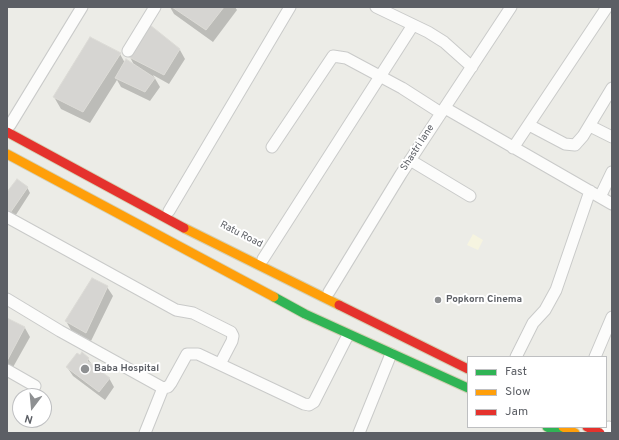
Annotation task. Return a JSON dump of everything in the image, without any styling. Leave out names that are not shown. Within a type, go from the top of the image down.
[{"type":"main road","name":"Ratu Road","points":[[8,127],[263,259],[467,360]]},
{"type":"main road","points":[[8,127],[202,238],[467,369]]},
{"type":"main road","points":[[7,144],[190,244],[261,279]]},
{"type":"main road","points":[[7,154],[131,222],[348,335],[467,388]]},
{"type":"main road","points":[[381,338],[467,381]]},
{"type":"main road","points":[[549,428],[559,433]]},
{"type":"main road","points":[[564,428],[575,433]]},
{"type":"street","points":[[8,127],[82,7]]},
{"type":"street","points":[[128,51],[155,7]]},
{"type":"street","points":[[169,211],[290,7]]},
{"type":"street","points":[[376,7],[444,42],[472,67]]},
{"type":"street","name":"Shastri lane","points":[[329,292],[410,160],[511,7]]},
{"type":"street","points":[[513,148],[607,7]]},
{"type":"street","points":[[263,259],[381,78],[413,25]]},
{"type":"street","points":[[272,147],[333,56],[346,58],[513,148],[612,204]]},
{"type":"street","points":[[529,125],[569,146],[575,145],[580,142],[612,88]]},
{"type":"street","points":[[590,126],[612,137]]},
{"type":"street","points":[[410,160],[470,196]]},
{"type":"street","points":[[516,356],[533,323],[545,310],[556,290],[595,194],[612,172]]},
{"type":"street","points":[[7,217],[176,310],[194,313],[231,332],[233,336],[232,341],[220,364]]},
{"type":"street","points":[[7,300],[163,388],[168,387],[171,383],[187,354],[198,354],[309,405],[314,402],[348,335]]},
{"type":"street","points":[[595,356],[612,317]]},
{"type":"street","points":[[359,433],[391,354]]},
{"type":"street","points":[[7,370],[35,386]]},
{"type":"street","points":[[145,433],[163,388]]},
{"type":"shaded area","points":[[473,234],[483,240],[478,250],[467,245]]},
{"type":"building","points":[[172,7],[224,7],[206,30]]},
{"type":"building","points":[[150,25],[180,49],[164,75],[129,57]]},
{"type":"building","points":[[90,37],[121,53],[83,112],[53,97]]},
{"type":"building","points":[[126,59],[155,78],[145,92],[115,78]]},
{"type":"building","points":[[17,179],[28,187],[8,216],[7,192]]},
{"type":"building","points":[[92,278],[108,286],[86,333],[65,321]]},
{"type":"building","points":[[7,318],[25,327],[7,361]]},
{"type":"building","points":[[82,352],[89,358],[87,361],[110,378],[99,392],[66,367],[77,353],[80,355]]},
{"type":"traffic: fast","points":[[274,297],[305,314],[467,388]]},
{"type":"traffic: fast","points":[[549,428],[559,433]]},
{"type":"traffic: slow","points":[[7,154],[274,297]]},
{"type":"traffic: slow","points":[[184,228],[339,305]]},
{"type":"traffic: slow","points":[[565,428],[575,433]]},
{"type":"traffic: jam","points":[[7,132],[184,228]]},
{"type":"traffic: jam","points":[[339,305],[467,369]]},
{"type":"traffic: jam","points":[[589,428],[600,433]]},
{"type":"place","name":"Popkorn Cinema","points":[[438,300]]},
{"type":"place","name":"Baba Hospital","points":[[85,369]]}]
